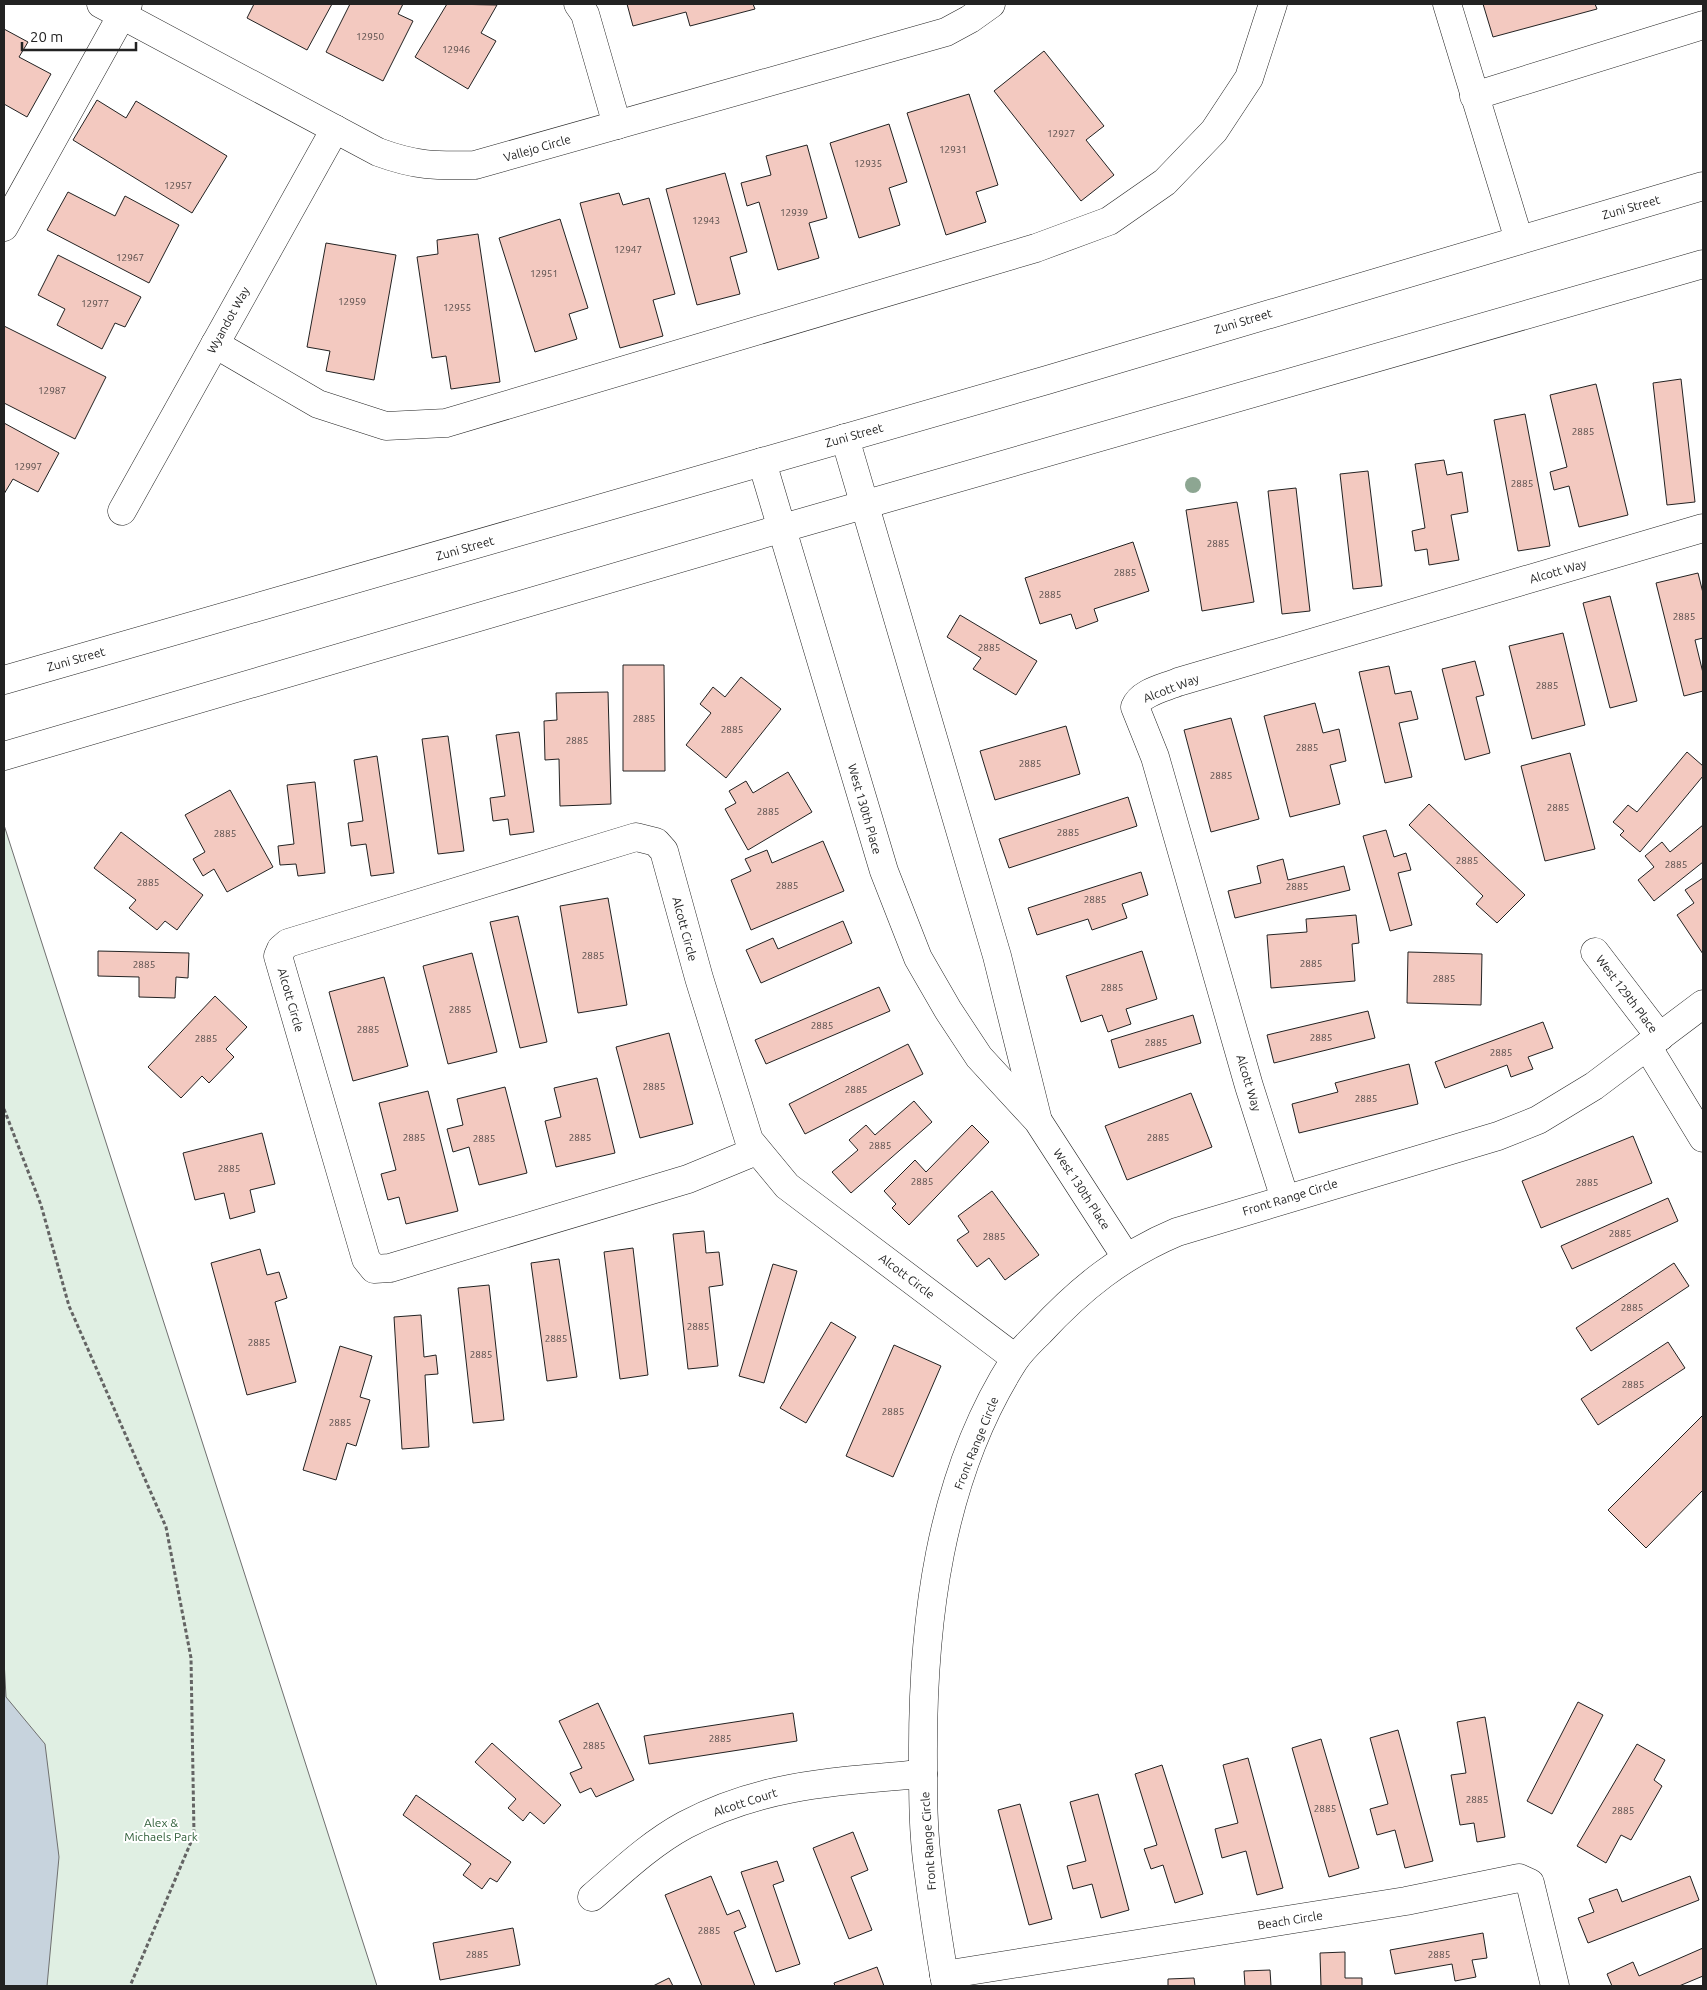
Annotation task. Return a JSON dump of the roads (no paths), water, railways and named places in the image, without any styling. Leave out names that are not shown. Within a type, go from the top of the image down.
[{"type":"street","points":[[578,4],[585,14],[617,125]]},
{"type":"street","name":"Vallejo Circle","points":[[117,8],[378,152],[403,161],[428,166],[475,165],[946,32],[970,19],[991,4]]},
{"type":"street","points":[[215,344],[318,404],[386,426],[446,423],[1036,248],[1109,221],[1165,182],[1214,131],[1249,78],[1274,4]]},
{"type":"street","points":[[1447,4],[1519,240]]},
{"type":"street","points":[[4,227],[117,8]]},
{"type":"street","points":[[1474,96],[1703,25]]},
{"type":"street","name":"Wyandot Way","points":[[122,511],[335,129]]},
{"type":"street","name":"Zuni Street","points":[[4,680],[845,438],[1703,186]]},
{"type":"street","points":[[4,756],[865,504],[1703,264]]},
{"type":"street","name":"West 130th Place","points":[[845,438],[997,956],[1038,1121]]},
{"type":"street","name":"West 130th Place","points":[[762,462],[884,871],[904,928],[918,958],[979,1057],[1038,1121],[1126,1257]]},
{"type":"street","name":"Alcott Way","points":[[1285,1199],[1249,1086],[1155,757],[1135,707],[1138,701],[1147,694],[1178,682],[1703,528]]},
{"type":"street","name":"Alcott Circle","points":[[756,1151],[688,1179],[390,1268],[374,1269],[366,1259],[278,956],[281,949],[288,943],[636,837],[656,842],[664,851],[699,978],[749,1140],[756,1151],[788,1186],[1015,1358]]},
{"type":"street","name":"West 129th Place","points":[[1595,952],[1654,1041],[1703,1138]]},
{"type":"street","name":"Front Range Circle","points":[[945,1981],[928,1866],[923,1774],[923,1697],[928,1627],[940,1556],[959,1481],[989,1403],[1015,1358],[1063,1307],[1126,1257],[1146,1245],[1177,1232],[1498,1136],[1538,1120],[1594,1086],[1703,1004]]},
{"type":"street","name":"Alcott Court","points":[[592,1898],[637,1857],[683,1826],[720,1809],[765,1794],[820,1782],[923,1774]]},
{"type":"street","name":"Beach Circle","points":[[945,1981],[1406,1901],[1520,1878],[1530,1883],[1555,1986]]},
{"type":"park label","name":"Alex & Michaels Park","points":[[161,1829]]}]
